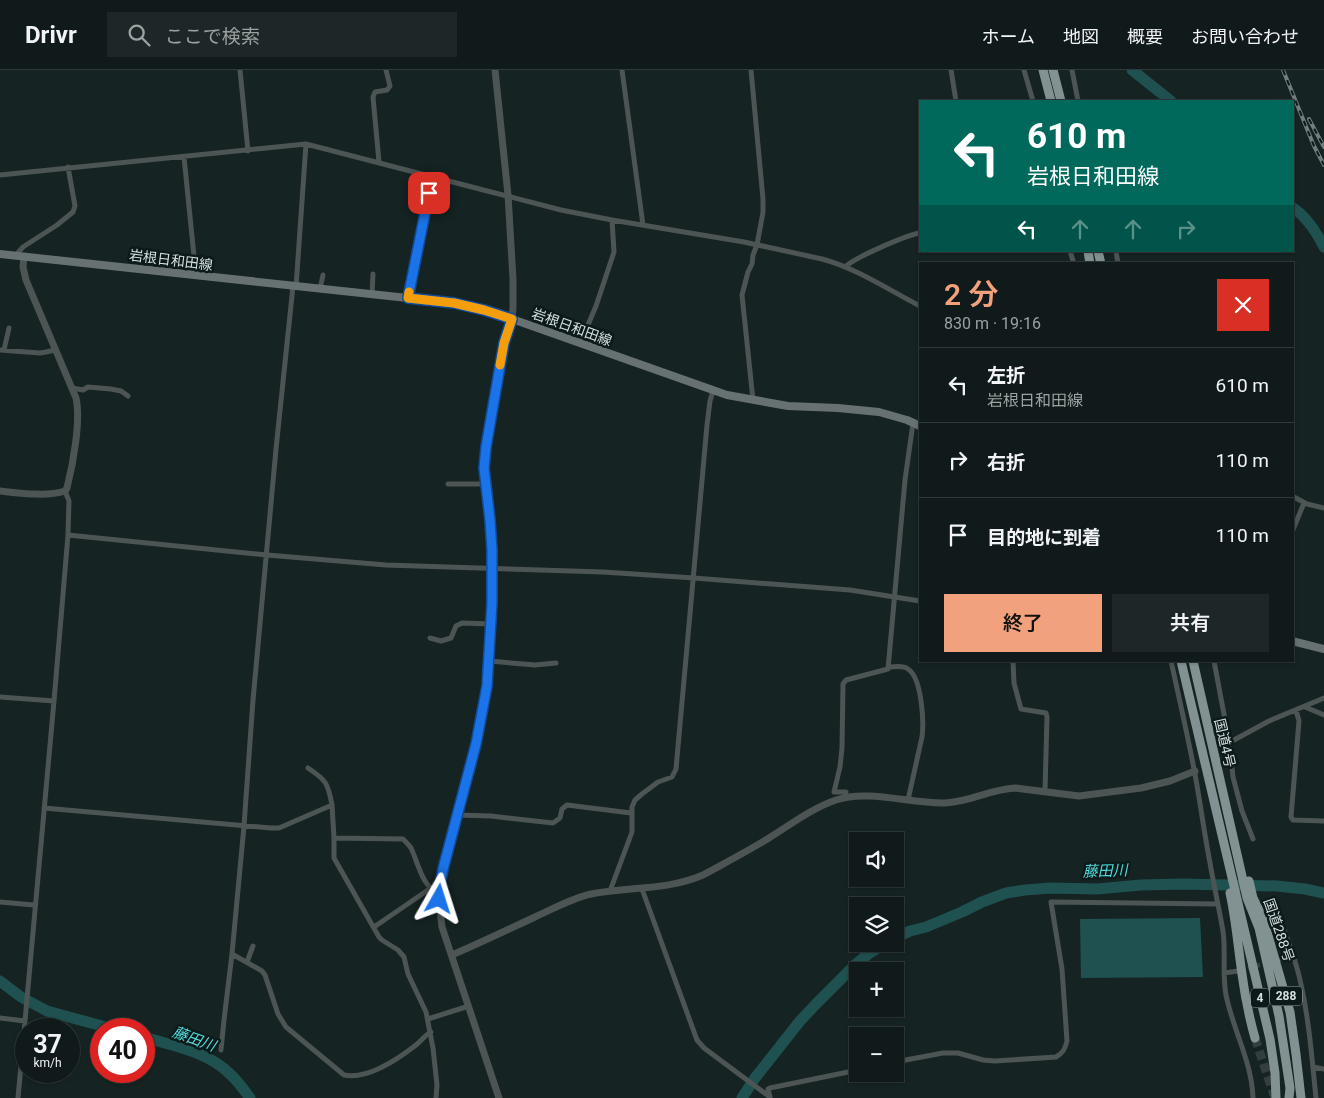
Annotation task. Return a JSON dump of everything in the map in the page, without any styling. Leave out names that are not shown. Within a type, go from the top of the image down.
[{"type":"highway","points":[[1043,70],[1051,100]]},
{"type":"highway","points":[[1053,70],[1061,100]]},
{"type":"highway","name":"国道4号","points":[[1181,662],[1220,827],[1234,899]]},
{"type":"highway","name":"国道4号","points":[[1193,662],[1231,831]]},
{"type":"highway","name":"国道288号","points":[[1231,831],[1250,898],[1263,918],[1290,1012],[1301,1098]]},
{"type":"highway","name":"4","points":[[1250,898],[1259,928],[1279,1016],[1290,1088],[1289,1098]]},
{"type":"highway","points":[[1234,899],[1242,975],[1255,1038]]},
{"type":"highway","name":"4","points":[[1234,899],[1270,1039],[1276,1073],[1276,1098]]},
{"type":"main road","name":"岩根日和田線","points":[[0,254],[454,303],[512,319],[727,396],[788,406],[871,411],[890,415],[916,425]]},
{"type":"main road","points":[[1294,642],[1324,649]]},
{"type":"street","points":[[240,70],[248,151]]},
{"type":"street","points":[[379,162],[373,97],[375,92],[387,90],[390,86],[386,70]]},
{"type":"street","points":[[495,70],[508,195],[513,279],[512,319],[504,343],[484,468],[490,520],[492,569],[489,661],[487,686],[478,736],[443,869],[439,893],[442,927],[499,1098]]},
{"type":"street","points":[[622,70],[643,225]]},
{"type":"street","points":[[751,70],[763,198],[758,245],[753,255],[742,295],[753,400]]},
{"type":"street","points":[[951,70],[956,100]]},
{"type":"street","points":[[1024,70],[1033,100]]},
{"type":"street","points":[[1072,70],[1078,100]]},
{"type":"street","points":[[222,1050],[244,826],[253,700],[276,448],[294,287],[306,144]]},
{"type":"street","points":[[0,175],[306,144],[561,210],[758,245],[822,259],[845,267],[919,305]]},
{"type":"street","points":[[184,157],[196,276]]},
{"type":"street","points":[[25,1018],[68,536],[69,501],[66,491],[72,462],[78,405],[26,280],[20,256],[23,247],[73,212],[75,206],[68,167]]},
{"type":"street","points":[[408,298],[431,176]]},
{"type":"street","points":[[580,344],[596,306],[614,252],[612,220]]},
{"type":"street","points":[[845,267],[906,236],[919,233]]},
{"type":"street","points":[[372,295],[373,274]]},
{"type":"street","points":[[320,289],[323,275]]},
{"type":"street","points":[[9,328],[2,350],[34,353],[55,350]]},
{"type":"street","points":[[72,388],[83,390],[88,387],[111,389],[121,391],[128,396]]},
{"type":"street","points":[[610,891],[629,840],[632,827],[631,812],[635,800],[658,782],[672,777],[676,769],[707,425],[713,391]]},
{"type":"street","points":[[889,667],[905,480],[916,425]]},
{"type":"street","points":[[448,484],[485,484]]},
{"type":"street","points":[[0,491],[53,494],[66,491]]},
{"type":"street","points":[[1294,497],[1304,503],[1324,508]]},
{"type":"street","points":[[1294,527],[1304,503]]},
{"type":"street","points":[[68,536],[386,564],[603,572],[694,578],[850,590],[919,601]]},
{"type":"street","points":[[430,638],[441,641],[451,638],[456,626],[462,623],[491,624]]},
{"type":"street","points":[[489,661],[535,665],[556,663]]},
{"type":"street","points":[[1014,662],[1014,683],[1021,708],[1046,713],[1047,717],[1045,792]]},
{"type":"street","points":[[1171,662],[1195,771],[1218,901],[1223,933],[1225,989],[1248,1065],[1253,1098]]},
{"type":"street","points":[[1214,662],[1229,740],[1233,777],[1242,811],[1253,839]]},
{"type":"street","points":[[844,798],[846,792],[834,792],[842,748],[843,684],[846,680],[887,670],[889,667],[903,667],[910,670],[917,684],[923,729],[908,800]]},
{"type":"street","points":[[0,696],[54,700]]},
{"type":"street","points":[[1229,740],[1234,740],[1269,721],[1324,698]]},
{"type":"street","points":[[1305,707],[1324,715]]},
{"type":"street","points":[[1296,710],[1299,721],[1292,817],[1293,820],[1324,821]]},
{"type":"street","points":[[308,768],[322,778],[328,786],[332,805],[334,858],[382,940],[402,953],[404,957],[408,974],[428,1019],[431,1032],[437,1085],[436,1098]]},
{"type":"street","points":[[452,956],[572,900],[590,894],[670,885],[694,879],[826,804],[844,798],[883,797],[944,803],[983,796],[1008,788],[1078,796],[1141,788],[1170,781],[1195,771]]},
{"type":"street","points":[[44,808],[279,828],[332,805]]},
{"type":"street","points":[[457,815],[491,816],[553,823],[560,818],[562,809],[567,805],[631,812]]},
{"type":"street","points":[[334,838],[403,839],[411,848],[425,880],[435,892],[439,893]]},
{"type":"street","points":[[374,927],[431,888]]},
{"type":"street","points":[[642,889],[694,1036],[704,1048],[770,1098]]},
{"type":"street","points":[[904,1060],[943,1053],[958,1053],[983,1060],[995,1061],[1056,1057],[1065,1049],[1067,1041],[1064,985],[1051,902],[1218,901]]},
{"type":"street","points":[[0,902],[34,905]]},
{"type":"street","points":[[1278,914],[1295,960],[1304,1000],[1316,1098]]},
{"type":"street","points":[[247,962],[253,946]]},
{"type":"street","points":[[232,954],[266,975],[278,1014],[286,1027],[344,1075],[355,1076],[383,1066],[410,1049],[426,1034],[431,1032]]},
{"type":"street","points":[[1280,959],[1295,960]]},
{"type":"street","points":[[1224,973],[1238,971]]},
{"type":"street","points":[[428,1019],[469,1006]]},
{"type":"street","points":[[0,1018],[15,1018]]},
{"type":"street","points":[[1313,1067],[1324,1069]]},
{"type":"street","points":[[770,1098],[768,1089],[770,1088],[849,1072]]},
{"type":"street","points":[[18,1098],[19,1083]]},
{"type":"water","points":[[1200,918],[1203,977],[1081,978],[1080,919]]},
{"type":"waterway","points":[[1132,70],[1170,100]]},
{"type":"waterway","points":[[1294,209],[1311,225],[1324,247]]},
{"type":"waterway","name":"藤田川","points":[[904,934],[926,927],[1006,893],[1025,890],[1051,888],[1097,889],[1183,884],[1277,886],[1324,893]]},
{"type":"waterway","name":"藤田川","points":[[742,1098],[755,1078],[800,1021],[856,964],[872,952]]},
{"type":"waterway","name":"藤田川","points":[[0,981],[21,997],[47,1011],[90,1023]]},
{"type":"waterway","name":"藤田川","points":[[155,1040],[189,1050],[221,1066],[233,1077],[250,1098]]},
{"type":"tunnel","points":[[1241,971],[1268,962]]},
{"type":"tunnel","points":[[1255,1038],[1275,1098]]},
{"type":"railway","points":[[1283,70],[1314,146],[1324,165]]},
{"type":"railway","points":[[1309,119],[1324,147]]},
{"type":"slow traffic","points":[[409,292],[408,298],[454,303],[512,319],[504,343],[500,365]]},
{"type":"route","points":[[429,193],[408,298],[454,303],[512,319],[504,343],[484,468],[492,550],[491,641],[487,686],[476,744],[443,869],[439,899]]}]
